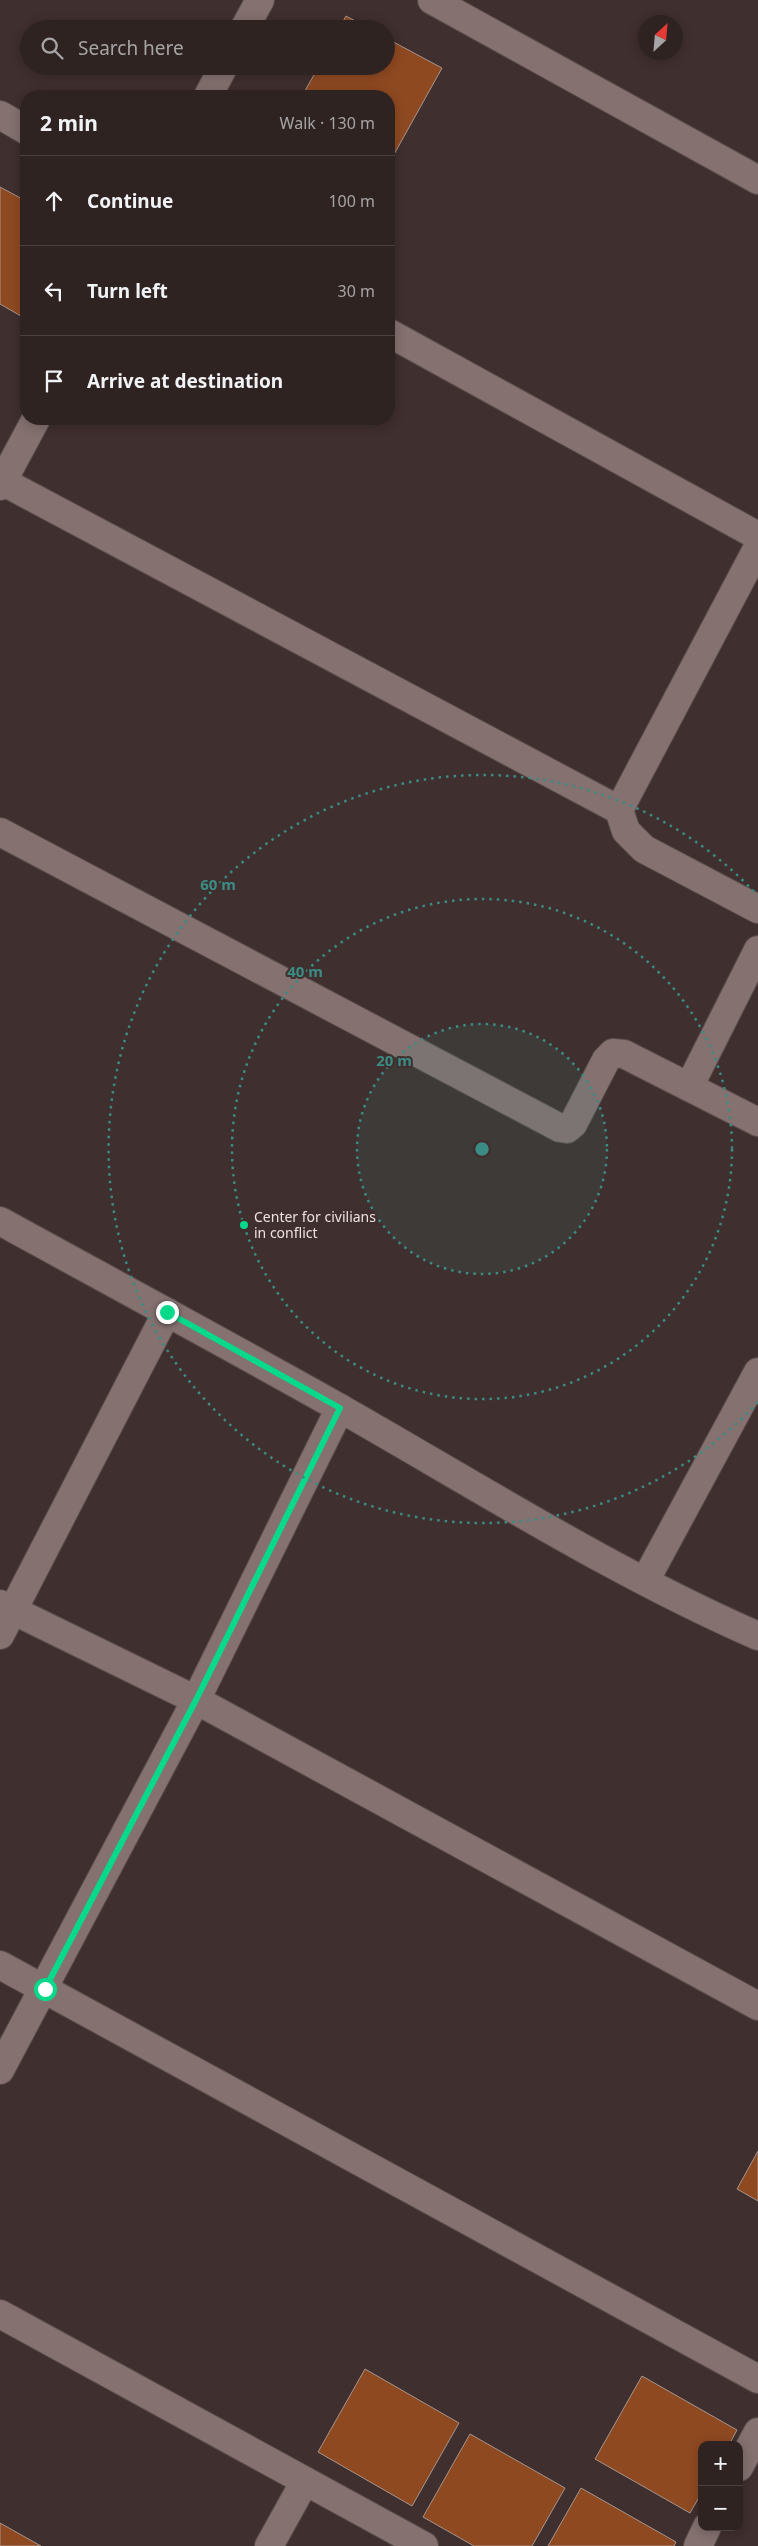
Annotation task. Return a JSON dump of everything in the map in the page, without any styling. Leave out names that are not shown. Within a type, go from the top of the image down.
[{"type":"street","points":[[249,20],[260,0]]},
{"type":"street","points":[[432,0],[758,180]]},
{"type":"street","points":[[211,90],[219,75]]},
{"type":"street","points":[[0,115],[20,127]]},
{"type":"street","points":[[395,336],[758,536]]},
{"type":"street","points":[[33,425],[1,483],[619,810],[626,831],[644,849],[758,909]]},
{"type":"street","points":[[619,810],[758,546]]},
{"type":"street","points":[[0,832],[560,1128],[567,1129],[573,1124],[606,1060],[613,1054],[624,1054],[758,1122]]},
{"type":"street","points":[[689,1087],[758,950]]},
{"type":"street","points":[[0,1221],[340,1408],[551,1531],[645,1581],[758,1636]]},
{"type":"street","points":[[0,1635],[7,1607],[167,1312]]},
{"type":"street","points":[[645,1581],[758,1372]]},
{"type":"street","points":[[0,2070],[45,1989],[196,1700],[340,1408]]},
{"type":"street","points":[[7,1607],[196,1700],[758,2006]]},
{"type":"street","points":[[0,1964],[758,2379]]},
{"type":"street","points":[[0,2314],[424,2546]]},
{"type":"street","points":[[743,2460],[758,2432]]},
{"type":"street","points":[[269,2546],[304,2480]]},
{"type":"street","points":[[698,2546],[706,2531]]},
{"type":"building","points":[[346,16],[353,20],[344,20]]},
{"type":"building","points":[[395,43],[442,68],[395,153],[395,90],[305,90],[314,75],[395,75]]},
{"type":"building","points":[[0,187],[20,198],[20,316],[0,304]]},
{"type":"building","points":[[758,2151],[758,2201],[737,2189]]},
{"type":"building","points":[[365,2369],[459,2423],[412,2506],[318,2452]]},
{"type":"building","points":[[642,2376],[737,2430],[731,2441],[698,2441],[698,2499],[690,2513],[595,2459]]},
{"type":"building","points":[[470,2434],[565,2488],[532,2546],[474,2546],[423,2517]]},
{"type":"building","points":[[581,2488],[676,2542],[674,2546],[548,2546]]},
{"type":"building","points":[[0,2523],[41,2546],[0,2546]]},
{"type":"place","name":"Center for civilians in conflict","points":[[244,1225]]},
{"type":"route","points":[[45,1989],[196,1700],[340,1408],[167,1312]]}]
